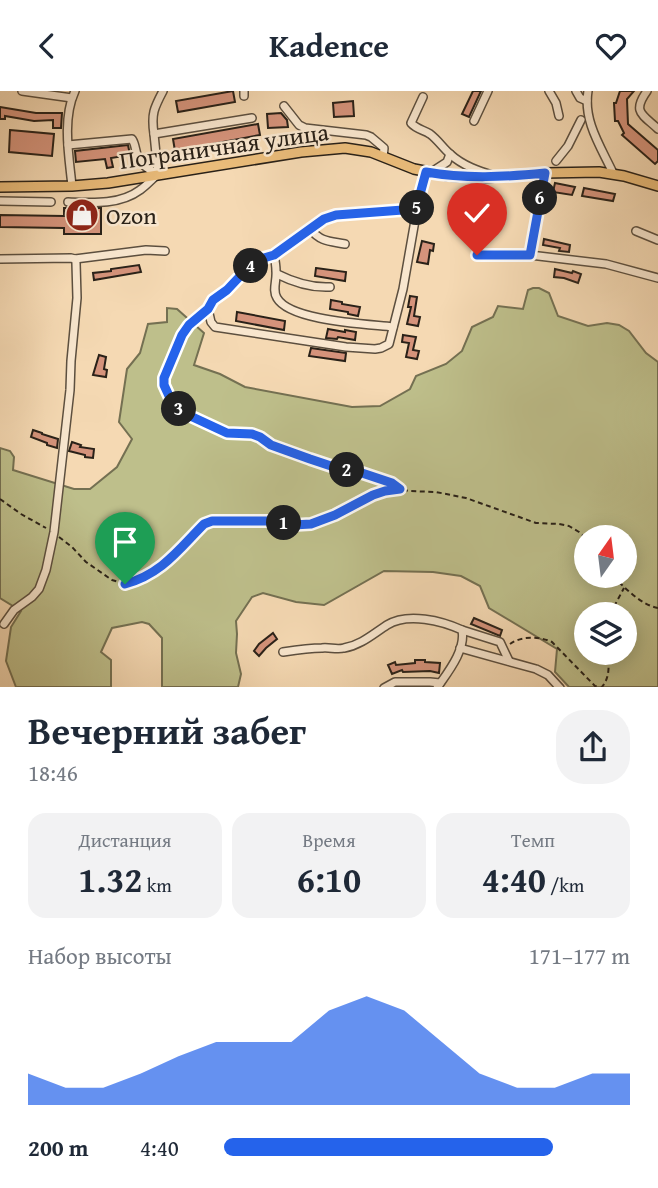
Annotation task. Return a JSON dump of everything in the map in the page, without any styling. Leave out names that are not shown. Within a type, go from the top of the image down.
[{"type":"main road","name":"Пограничная улица","points":[[0,187],[108,183],[322,150],[355,149],[371,152],[428,173],[466,178],[545,173],[613,173],[658,186]]},
{"type":"street","points":[[23,91],[73,94],[68,145],[72,186]]},
{"type":"street","points":[[158,174],[151,118],[163,91]]},
{"type":"street","points":[[474,121],[488,91]]},
{"type":"street","points":[[549,91],[559,116]]},
{"type":"street","points":[[576,91],[580,98],[587,101]]},
{"type":"street","points":[[589,91],[588,118],[613,173]]},
{"type":"street","points":[[648,91],[639,102],[639,107],[642,115],[658,129]]},
{"type":"street","points":[[423,97],[411,123],[413,127],[429,134],[450,154],[475,170],[499,177]]},
{"type":"street","points":[[284,106],[299,125],[305,128],[371,137],[384,148],[383,157]]},
{"type":"street","points":[[154,134],[253,118]]},
{"type":"street","points":[[556,160],[568,146],[581,120]]},
{"type":"street","points":[[68,145],[132,139],[138,158],[146,168],[158,174]]},
{"type":"street","points":[[416,209],[336,215],[324,219],[274,255],[257,260],[213,300],[208,309],[211,322],[215,327],[345,347],[382,348],[389,344],[403,289],[416,209],[428,173],[447,162],[450,154]]},
{"type":"street","points":[[530,255],[545,173]]},
{"type":"street","points":[[68,202],[125,199],[158,174]]},
{"type":"street","points":[[0,201],[51,202]]},
{"type":"street","points":[[310,229],[322,240],[345,244]]},
{"type":"street","points":[[636,230],[658,240]]},
{"type":"street","points":[[0,259],[73,258],[146,250],[165,251]]},
{"type":"street","points":[[274,255],[275,296],[284,306],[329,319],[393,327]]},
{"type":"street","points":[[477,255],[530,255],[606,264],[658,278]]},
{"type":"street","points":[[4,624],[14,610],[39,589],[54,532],[77,298],[76,263],[73,258]]},
{"type":"street","points":[[276,274],[292,282],[330,287]]},
{"type":"street","points":[[284,652],[315,648],[342,649],[366,640],[391,623],[418,619],[440,623],[499,642],[509,660]]},
{"type":"street","points":[[386,687],[395,682],[430,682],[438,685],[447,674],[460,647],[464,633],[462,630]]},
{"type":"street","points":[[460,647],[536,669],[548,675],[559,687]]},
{"type":"path","points":[[208,309],[189,325],[182,335],[164,378],[164,385],[178,409],[227,433],[252,434],[271,445],[343,470],[359,472],[392,483],[400,489]]},
{"type":"path","points":[[0,499],[54,532],[86,562],[112,580],[125,584],[139,580],[164,565],[204,524],[212,521],[311,524],[373,495],[400,489],[466,498],[536,523],[559,524],[574,529]]},
{"type":"path","points":[[626,588],[648,605],[658,608]]},
{"type":"path","points":[[505,651],[512,642],[522,638],[544,638],[552,642],[598,687]]},
{"type":"path","points":[[602,687],[606,684],[609,665]]},
{"type":"green space","points":[[539,288],[549,293],[558,316],[588,326],[607,323],[619,325],[629,331],[646,353],[658,362],[658,687],[569,687],[555,672],[557,649],[489,608],[480,586],[461,576],[433,572],[384,571],[324,605],[296,602],[263,593],[252,597],[236,621],[236,653],[241,674],[238,687],[162,687],[162,638],[149,624],[142,622],[112,628],[101,652],[111,660],[111,687],[16,687],[6,661],[11,627],[21,611],[0,598],[0,448],[10,451],[14,457],[13,470],[74,489],[90,489],[117,467],[132,439],[119,422],[127,369],[140,353],[148,324],[167,322],[167,308],[177,309],[204,333],[194,365],[245,387],[352,407],[380,406],[410,389],[416,376],[446,364],[462,351],[472,327],[493,317],[498,306],[523,309],[528,290]]},
{"type":"building","points":[[233,91],[235,102],[178,112],[176,101]]},
{"type":"building","points":[[473,91],[481,91],[469,117],[462,114]]},
{"type":"building","points":[[620,91],[634,91],[627,99],[628,124],[658,150],[658,161],[655,164],[622,135],[624,133],[618,121],[615,121],[614,103]]},
{"type":"building","points":[[353,101],[354,116],[334,117],[333,103]]},
{"type":"building","points":[[0,107],[36,113],[62,113],[61,128],[53,128],[53,120],[34,121],[5,116],[5,119],[0,119]]},
{"type":"building","points":[[281,113],[287,120],[288,127],[268,128],[267,114]]},
{"type":"building","points":[[258,124],[260,135],[175,151],[173,139]]},
{"type":"building","points":[[10,130],[54,134],[52,156],[9,152]]},
{"type":"building","points":[[128,145],[130,155],[111,158],[113,167],[107,168],[105,159],[76,162],[75,151]]},
{"type":"building","points":[[555,183],[575,187],[572,195],[553,192]]},
{"type":"building","points":[[584,188],[615,194],[613,201],[582,196]]},
{"type":"building","points":[[64,208],[101,208],[101,234],[64,234],[64,228],[0,227],[0,215],[64,216]]},
{"type":"building","points":[[544,239],[570,245],[569,252],[543,245]]},
{"type":"building","points":[[422,241],[434,244],[433,251],[430,250],[428,264],[417,262]]},
{"type":"building","points":[[139,265],[141,272],[94,280],[93,273]]},
{"type":"building","points":[[316,268],[346,272],[345,281],[315,276]]},
{"type":"building","points":[[555,269],[581,274],[578,283],[554,277]]},
{"type":"building","points":[[410,296],[417,297],[414,316],[420,317],[418,326],[407,324],[411,307],[408,307]]},
{"type":"building","points":[[331,300],[360,307],[358,316],[330,309]]},
{"type":"building","points":[[237,312],[285,321],[284,330],[236,321]]},
{"type":"building","points":[[328,329],[356,332],[355,340],[326,338]]},
{"type":"building","points":[[403,335],[416,337],[413,350],[419,351],[417,359],[406,357],[409,343],[402,342]]},
{"type":"building","points":[[311,348],[346,353],[345,361],[309,356]]},
{"type":"building","points":[[99,355],[106,357],[106,377],[93,375]]},
{"type":"building","points":[[33,430],[58,439],[57,448],[31,437]]},
{"type":"building","points":[[72,442],[81,445],[80,447],[94,449],[93,458],[69,451]]},
{"type":"building","points":[[474,618],[502,630],[500,636],[471,624]]},
{"type":"building","points":[[273,633],[277,639],[259,656],[254,651]]},
{"type":"building","points":[[415,660],[440,663],[439,673],[402,670],[392,674],[388,665],[395,662],[396,665],[415,663]]},
{"type":"place","name":"Ozon","points":[[82,215]]},
{"type":"route","points":[[125,584],[155,572],[204,524],[212,521],[269,521],[303,526],[335,515],[373,495],[400,489],[392,483],[359,472],[343,470],[271,445],[252,434],[227,433],[178,409],[164,385],[164,378],[182,335],[189,325],[208,309],[213,300],[257,260],[274,255],[324,219],[348,213],[416,209],[426,172],[466,178],[545,173],[530,255],[477,255]]}]
